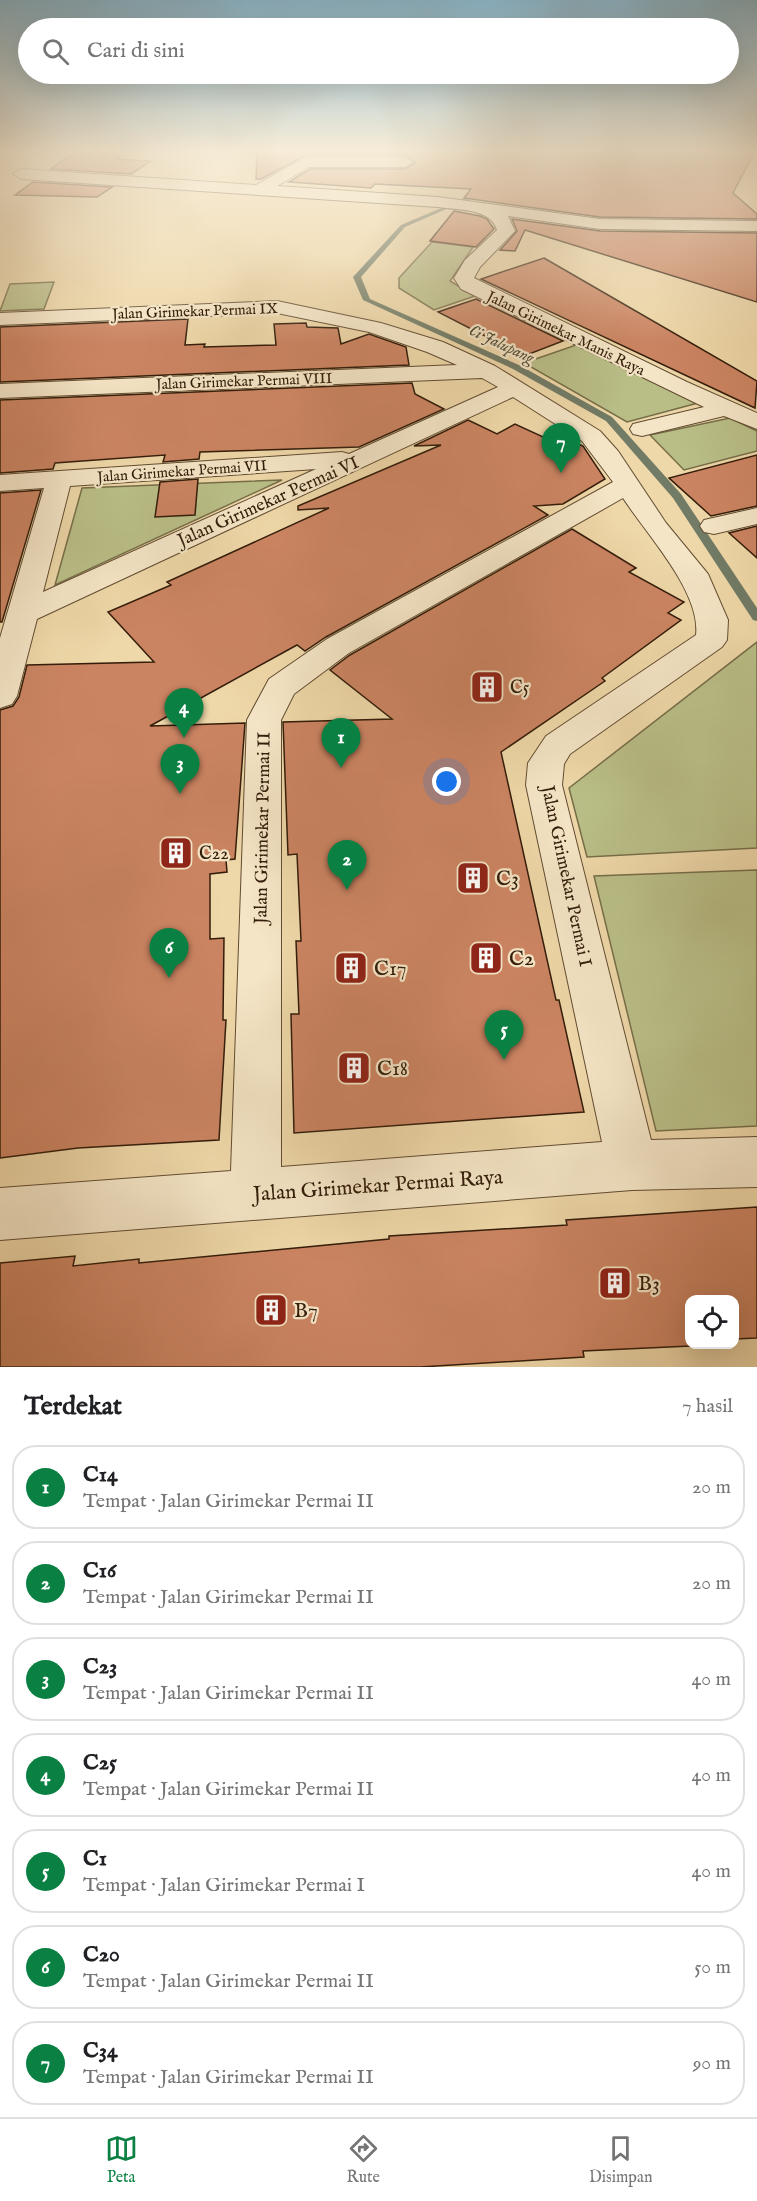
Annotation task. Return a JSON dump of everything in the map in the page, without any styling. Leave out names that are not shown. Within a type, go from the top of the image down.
[{"type":"street","name":"Jalan Girimekar Manis Raya","points":[[497,217],[503,221],[506,231],[472,264],[464,278],[468,285],[757,422]]},
{"type":"street","points":[[548,217],[600,224],[757,225]]},
{"type":"street","points":[[600,224],[606,243]]},
{"type":"street","name":"Jalan Girimekar Permai IX","points":[[0,319],[277,307],[374,327],[435,347],[500,380]]},
{"type":"street","name":"Jalan Girimekar Permai VIII","points":[[0,391],[500,380]]},
{"type":"street","name":"Jalan Girimekar Permai VI","points":[[23,612],[364,458],[500,380]]},
{"type":"street","name":"Jalan Girimekar Permai I","points":[[500,380],[591,436],[609,456],[656,528],[693,574],[713,620],[711,640],[558,745],[546,763],[544,785],[632,1165]]},
{"type":"street","points":[[642,429],[727,408]]},
{"type":"street","name":"Jalan Girimekar Permai VII","points":[[0,483],[364,458]]},
{"type":"street","points":[[0,696],[59,480]]},
{"type":"street","name":"Jalan Girimekar Permai II","points":[[256,1194],[264,720],[281,687],[338,646],[627,485]]},
{"type":"street","points":[[714,526],[757,516]]},
{"type":"street","name":"Jalan Girimekar Permai Raya","points":[[0,1214],[632,1165],[757,1162]]},
{"type":"green space","points":[[432,242],[473,247],[450,281],[475,296],[434,310],[399,288],[399,278]]},
{"type":"green space","points":[[54,282],[44,309],[0,311],[10,284]]},
{"type":"green space","points":[[576,345],[698,403],[627,422],[524,363]]},
{"type":"green space","points":[[730,418],[757,431],[757,451],[684,470],[650,435]]},
{"type":"green space","points":[[282,480],[55,585],[82,488]]},
{"type":"green space","points":[[757,642],[757,848],[587,857],[569,788]]},
{"type":"green space","points":[[757,870],[757,1126],[656,1131],[594,876]]},
{"type":"building","points":[[449,217],[482,217],[487,219],[494,229],[476,247],[430,241]]},
{"type":"building","points":[[600,217],[757,217],[757,219]]},
{"type":"building","points":[[512,219],[600,231],[757,233],[757,302],[525,230],[515,251],[500,250],[517,231]]},
{"type":"building","points":[[544,258],[757,381],[755,408],[481,279]]},
{"type":"building","points":[[476,299],[563,341],[524,356],[438,312]]},
{"type":"building","points":[[188,319],[185,345],[205,344],[204,347],[276,345],[274,324],[306,323],[307,327],[338,328],[341,344],[369,334],[406,347],[409,365],[0,382],[0,327]]},
{"type":"building","points":[[412,383],[415,394],[444,409],[359,447],[200,452],[199,459],[163,462],[165,455],[55,463],[53,469],[0,473],[0,400]]},
{"type":"building","points":[[468,420],[497,434],[515,424],[556,443],[566,438],[583,446],[605,479],[563,504],[534,506],[548,515],[326,637],[305,651],[297,645],[150,726],[245,723],[235,859],[226,860],[227,872],[210,874],[210,939],[224,938],[223,1020],[226,1020],[219,1140],[78,1148],[0,1158],[0,710],[13,706],[19,697],[27,665],[154,662],[108,612],[171,585],[167,582],[329,508],[298,510],[298,506],[441,445],[414,446]]},
{"type":"building","points":[[757,455],[757,506],[711,516],[669,478]]},
{"type":"building","points":[[198,479],[195,515],[155,517],[160,482]]},
{"type":"building","points":[[41,490],[2,622],[0,622],[0,493]]},
{"type":"building","points":[[757,526],[757,558],[729,533]]},
{"type":"building","points":[[572,529],[636,568],[629,572],[684,602],[668,613],[681,620],[602,678],[605,681],[501,752],[556,1000],[559,1000],[584,1112],[294,1133],[291,1014],[299,1014],[296,941],[301,941],[297,854],[288,855],[283,722],[392,719],[330,670],[350,655]]},
{"type":"building","points":[[757,1207],[757,1338],[739,1339],[739,1295],[685,1295],[685,1346],[583,1351],[584,1357],[420,1367],[0,1367],[0,1263],[75,1256],[73,1266],[139,1259],[139,1263],[389,1239],[389,1236],[567,1225],[566,1220]]},
{"type":"waterway","name":"Ci Jalupang","points":[[425,217],[403,226],[357,277],[367,300],[516,367],[609,419],[677,496],[757,617]]},
{"type":"place","name":"C34","points":[[561,473]]},
{"type":"place","name":"C5","points":[[487,687]]},
{"type":"place","name":"C25","points":[[184,738]]},
{"type":"place","name":"C14","points":[[341,768]]},
{"type":"place","name":"C23","points":[[180,794]]},
{"type":"place","name":"C22","points":[[176,853]]},
{"type":"place","name":"C3","points":[[473,878]]},
{"type":"place","name":"C16","points":[[347,890]]},
{"type":"place","name":"C2","points":[[486,958]]},
{"type":"place","name":"C17","points":[[351,968]]},
{"type":"place","name":"C20","points":[[169,978]]},
{"type":"place","name":"C1","points":[[504,1060]]},
{"type":"place","name":"C18","points":[[354,1068]]},
{"type":"place","name":"B3","points":[[615,1283]]},
{"type":"place","name":"B7","points":[[271,1310]]}]
